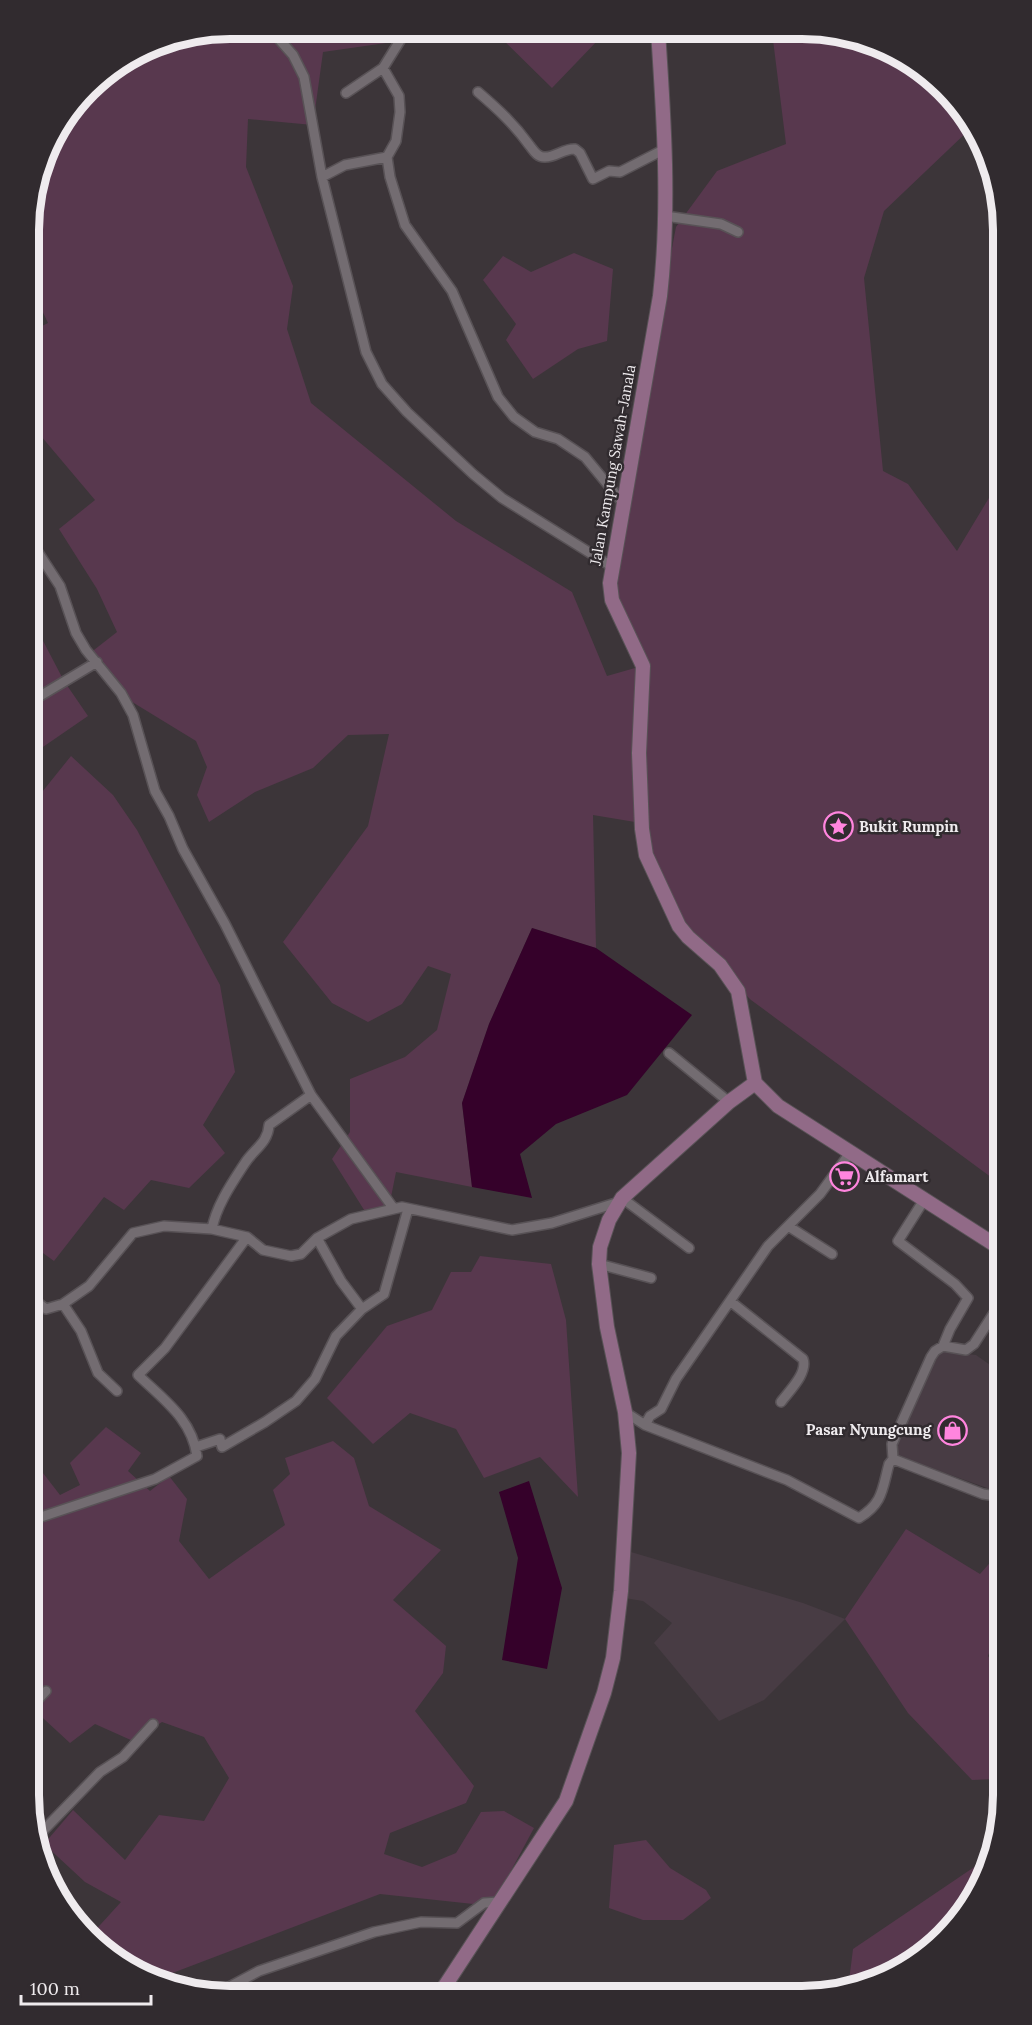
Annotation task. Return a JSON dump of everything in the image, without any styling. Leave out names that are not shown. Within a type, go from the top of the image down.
[{"type":"main road","name":"Jalan Kampung Sawah–Janala","points":[[658,39],[665,149],[665,255],[660,296],[611,566],[610,583],[612,600],[643,666],[639,753],[642,829],[646,855],[679,926],[720,965],[738,991],[755,1083]]},
{"type":"main road","points":[[445,1986],[566,1801],[604,1693],[613,1658],[621,1591],[629,1453],[625,1412],[607,1327],[599,1264],[600,1247],[609,1220],[621,1200],[729,1102],[755,1083],[778,1106],[993,1244]]},
{"type":"street","points":[[278,39],[292,55],[304,77],[322,177],[366,352],[382,384],[392,397],[473,474],[502,498],[611,566]]},
{"type":"street","points":[[346,93],[383,68],[401,39]]},
{"type":"street","points":[[383,68],[399,96],[400,112],[396,141],[387,157],[390,177],[405,225],[452,291],[498,397],[514,417],[535,432],[558,438],[585,457],[623,503]]},
{"type":"street","points":[[478,92],[513,123],[535,153],[542,158],[575,148],[593,178],[609,171],[620,172],[665,149]]},
{"type":"street","points":[[322,177],[345,165],[387,157]]},
{"type":"street","points":[[665,216],[721,224],[738,232]]},
{"type":"street","points":[[39,554],[60,586],[76,633],[121,693],[134,715],[155,791],[311,1095],[394,1209]]},
{"type":"street","points":[[39,697],[97,662]]},
{"type":"street","points":[[669,1053],[729,1102]]},
{"type":"street","points":[[212,1229],[214,1216],[246,1161],[269,1136],[269,1125],[311,1095]]},
{"type":"street","points":[[645,1425],[650,1416],[661,1409],[676,1379],[768,1246],[820,1194],[850,1153]]},
{"type":"street","points":[[39,1304],[46,1309],[63,1304],[89,1286],[133,1233],[164,1226],[212,1229],[247,1237],[263,1250],[291,1256],[301,1254],[317,1238],[351,1219],[402,1207],[512,1230],[552,1223],[621,1200],[690,1248]]},
{"type":"street","points":[[625,1412],[645,1425],[787,1480],[859,1518],[872,1510],[880,1497],[889,1464],[893,1460],[892,1444],[931,1357],[943,1346],[968,1298],[955,1284],[898,1241],[924,1200]]},
{"type":"street","points":[[196,1446],[220,1439],[222,1447],[296,1401],[315,1379],[336,1336],[362,1310],[384,1293],[408,1209]]},
{"type":"street","points":[[788,1226],[832,1254]]},
{"type":"street","points":[[39,1518],[156,1479],[197,1456],[196,1446],[183,1418],[138,1375],[165,1348],[247,1237]]},
{"type":"street","points":[[317,1238],[341,1281],[362,1310]]},
{"type":"street","points":[[599,1264],[651,1278]]},
{"type":"street","points":[[730,1301],[803,1359],[805,1365],[803,1371],[781,1402]]},
{"type":"street","points":[[63,1304],[81,1331],[98,1372],[117,1391]]},
{"type":"street","points":[[943,1346],[966,1350],[974,1344],[993,1315]]},
{"type":"street","points":[[893,1460],[983,1494],[993,1496]]},
{"type":"street","points":[[39,1698],[46,1691]]},
{"type":"street","points":[[43,1831],[100,1772],[123,1757],[153,1724]]},
{"type":"street","points":[[231,1986],[259,1971],[374,1932],[421,1922],[457,1923],[484,1903],[499,1902]]},
{"type":"shaded area","points":[[395,39],[393,42],[323,52],[313,125],[248,119],[246,167],[293,286],[287,329],[311,403],[456,521],[572,592],[607,676],[642,666],[620,615],[610,574],[676,227],[717,171],[786,144],[773,39],[827,41],[864,49],[908,71],[928,86],[946,104],[966,133],[884,211],[864,278],[883,471],[908,484],[957,551],[993,491],[993,1179],[751,1000],[696,945],[659,895],[635,822],[593,815],[596,948],[532,928],[489,1024],[462,1103],[472,1187],[396,1172],[389,1207],[366,1213],[332,1159],[350,1132],[350,1079],[405,1057],[437,1030],[451,974],[428,966],[402,1004],[368,1022],[332,1003],[283,942],[368,826],[389,734],[348,735],[313,768],[255,792],[209,822],[197,795],[207,767],[196,741],[124,697],[85,657],[117,632],[97,589],[59,529],[95,500],[39,434],[39,328],[48,323],[39,304],[39,230],[46,180],[49,168],[71,124],[104,86],[134,65],[168,49],[205,41]]},
{"type":"shaded area","points":[[502,39],[599,39],[552,88]]},
{"type":"shaded area","points":[[574,253],[613,269],[607,341],[578,349],[533,379],[506,340],[516,324],[483,280],[503,256],[531,272]]},
{"type":"shaded area","points":[[39,633],[64,681],[88,716],[40,749]]},
{"type":"shaded area","points":[[71,756],[113,795],[137,830],[220,985],[235,1072],[203,1125],[225,1153],[189,1188],[151,1180],[124,1210],[104,1197],[54,1261],[39,1250],[39,796]]},
{"type":"shaded area","points":[[532,928],[596,948],[692,1015],[627,1095],[556,1124],[520,1154],[532,1198],[472,1187],[462,1103],[489,1024]]},
{"type":"shaded area","points":[[480,1256],[551,1264],[566,1320],[578,1497],[540,1457],[484,1478],[456,1429],[410,1413],[373,1444],[327,1398],[387,1326],[432,1310],[451,1272],[471,1272]]},
{"type":"shaded area","name":"Pasar Nyungcung","points":[[941,1351],[976,1355],[993,1367],[993,1490],[892,1454],[911,1406]]},
{"type":"shaded area","points":[[106,1427],[141,1453],[128,1471],[150,1491],[169,1476],[187,1499],[179,1541],[209,1579],[285,1525],[273,1490],[290,1474],[285,1458],[333,1441],[354,1458],[369,1506],[441,1550],[393,1600],[446,1646],[443,1673],[415,1711],[474,1786],[466,1803],[390,1833],[384,1854],[422,1867],[456,1853],[481,1812],[504,1811],[534,1828],[492,1906],[380,1894],[168,1975],[134,1960],[114,1947],[95,1930],[121,1902],[85,1882],[46,1846],[45,1842],[73,1810],[125,1860],[159,1815],[204,1821],[229,1778],[204,1737],[162,1722],[133,1741],[95,1724],[70,1743],[39,1714],[39,1696],[42,1691],[39,1686],[39,1468],[60,1495],[80,1485],[70,1463]]},
{"type":"shaded area","points":[[529,1481],[562,1588],[547,1669],[502,1660],[518,1558],[499,1492]]},
{"type":"shaded area","points":[[906,1529],[980,1574],[993,1559],[993,1643],[988,1656],[993,1663],[993,1779],[972,1780],[908,1713],[845,1619]]},
{"type":"shaded area","points":[[631,1552],[803,1603],[845,1619],[764,1700],[719,1721],[654,1643],[672,1623],[643,1601],[625,1598]]},
{"type":"shaded area","points":[[646,1840],[670,1868],[706,1890],[711,1898],[683,1920],[643,1920],[609,1908],[614,1845]]},
{"type":"shaded area","points":[[980,1863],[967,1891],[954,1911],[937,1930],[908,1954],[864,1976],[849,1980],[853,1949]]},
{"type":"place","name":"Bukit Rumpin","points":[[838,827]]},
{"type":"place","name":"Alfamart","points":[[844,1177]]},
{"type":"place","name":"Pasar Nyungcung","points":[[952,1430]]}]
